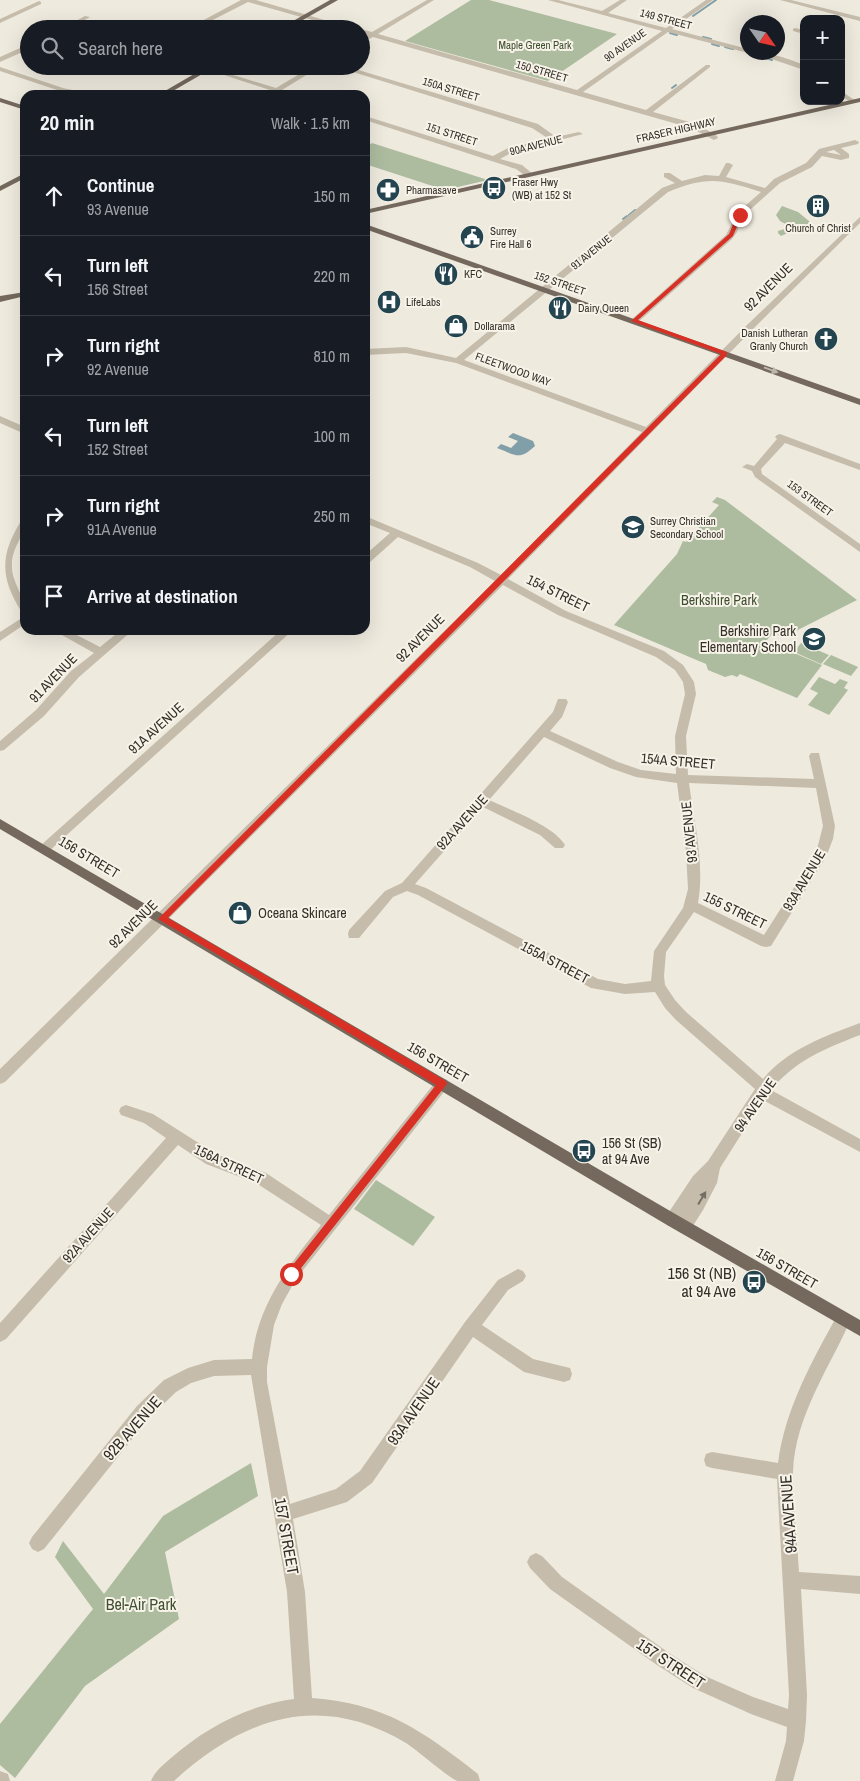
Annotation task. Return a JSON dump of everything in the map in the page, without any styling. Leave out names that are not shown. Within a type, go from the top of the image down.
[{"type":"main road","points":[[304,20],[335,0]]},
{"type":"main road","points":[[301,20],[344,0]]},
{"type":"main road","points":[[171,90],[202,75]]},
{"type":"main road","points":[[179,90],[204,75]]},
{"type":"main road","points":[[0,95],[20,101]]},
{"type":"main road","points":[[0,100],[20,106]]},
{"type":"main road","name":"FRASER HIGHWAY","points":[[370,211],[711,136],[857,101]]},
{"type":"main road","points":[[0,182],[20,176]]},
{"type":"main road","points":[[0,189],[20,177]]},
{"type":"main road","name":"FRASER HIGHWAY","points":[[381,220],[497,182]]},
{"type":"main road","points":[[370,219],[381,220]]},
{"type":"main road","name":"152 STREET","points":[[370,219],[381,220],[457,255]]},
{"type":"main road","name":"152 STREET","points":[[370,228],[457,255],[728,350],[860,392]]},
{"type":"main road","points":[[0,294],[20,289]]},
{"type":"main road","points":[[0,299],[20,295]]},
{"type":"main road","name":"152 STREET","points":[[728,350],[860,402]]},
{"type":"main road","name":"156 STREET","points":[[0,823],[678,1224],[860,1328]]},
{"type":"street","points":[[208,20],[247,0],[322,20]]},
{"type":"street","points":[[370,36],[431,0]]},
{"type":"street","name":"149 STREET","points":[[551,0],[740,49]]},
{"type":"street","points":[[603,14],[624,0]]},
{"type":"street","name":"90 AVENUE","points":[[578,93],[710,0]]},
{"type":"street","points":[[783,0],[837,15]]},
{"type":"street","points":[[0,21],[39,3]]},
{"type":"street","points":[[82,20],[88,17]]},
{"type":"street","points":[[845,17],[860,19]]},
{"type":"street","points":[[796,30],[800,31]]},
{"type":"street","name":"150 STREET","points":[[370,33],[697,127],[711,136]]},
{"type":"street","points":[[0,60],[20,50]]},
{"type":"street","points":[[781,60],[800,66]]},
{"type":"street","points":[[647,113],[708,66]]},
{"type":"street","points":[[0,69],[62,90]]},
{"type":"street","points":[[232,75],[277,90],[303,75]]},
{"type":"street","name":"150A STREET","points":[[367,75],[529,124],[542,129],[555,140]]},
{"type":"street","points":[[845,95],[857,101]]},
{"type":"street","name":"151 STREET","points":[[370,121],[522,168],[530,175]]},
{"type":"street","name":"90A AVENUE","points":[[494,159],[507,152],[579,134]]},
{"type":"street","points":[[637,318],[729,236],[733,232],[740,215],[783,176],[809,165],[820,152],[855,142]]},
{"type":"street","points":[[820,152],[841,158],[847,156],[835,147]]},
{"type":"street","points":[[722,177],[729,165]]},
{"type":"street","points":[[667,175],[681,184],[698,178],[722,177],[765,191]]},
{"type":"street","name":"91 AVENUE","points":[[458,361],[666,190],[681,184]]},
{"type":"street","name":"92 AVENUE","points":[[0,1078],[501,581],[860,219]]},
{"type":"street","name":"FLEETWOOD WAY","points":[[370,352],[406,350],[458,361],[648,431]]},
{"type":"street","points":[[0,419],[20,429]]},
{"type":"street","name":"153 STREET","points":[[860,467],[782,438],[752,468],[758,475],[860,550]]},
{"type":"street","name":"154 STREET","points":[[370,521],[474,565],[562,613],[660,654],[682,671]]},
{"type":"street","points":[[20,530],[4,560],[8,585],[20,601]]},
{"type":"street","points":[[370,556],[397,532]]},
{"type":"street","points":[[0,637],[20,623]]},
{"type":"street","points":[[68,635],[101,652]]},
{"type":"street","name":"91 AVENUE","points":[[0,747],[31,722],[63,685],[122,635]]},
{"type":"street","name":"91A AVENUE","points":[[44,849],[282,635]]},
{"type":"street","name":"93 AVENUE","points":[[659,986],[657,976],[660,952],[691,904],[694,880],[683,779],[681,731],[690,696],[688,680],[682,671]]},
{"type":"street","name":"92A AVENUE","points":[[354,934],[389,894],[406,886],[558,714],[562,702]]},
{"type":"street","name":"154A STREET","points":[[542,732],[626,770],[640,774],[683,779],[820,784]]},
{"type":"street","name":"93A AVENUE","points":[[766,942],[822,854],[827,839],[829,826],[815,756]]},
{"type":"street","points":[[481,801],[544,832],[559,845]]},
{"type":"street","name":"155A STREET","points":[[406,886],[422,891],[596,984],[625,988],[659,986]]},
{"type":"street","name":"155 STREET","points":[[691,904],[766,942]]},
{"type":"street","points":[[659,986],[670,1004],[681,1016],[763,1090],[860,1146]]},
{"type":"street","name":"94 AVENUE","points":[[678,1224],[709,1187],[714,1166],[763,1090],[781,1069],[809,1049],[860,1029]]},
{"type":"street","points":[[258,1368],[265,1328],[275,1301],[291,1274],[442,1084]]},
{"type":"street","name":"156A STREET","points":[[126,1111],[148,1118],[211,1159],[261,1178],[331,1224]]},
{"type":"street","name":"92A AVENUE","points":[[0,1334],[176,1137]]},
{"type":"street","name":"93A AVENUE","points":[[284,1514],[341,1496],[366,1477],[471,1327],[503,1285],[518,1276]]},
{"type":"street","name":"94A AVENUE","points":[[784,1781],[795,1741],[798,1695],[793,1580],[785,1472],[791,1428],[843,1319]]},
{"type":"street","points":[[471,1327],[530,1366],[564,1374]]},
{"type":"street","name":"92B AVENUE","points":[[38,1542],[143,1412],[162,1393],[179,1381],[204,1370],[224,1367],[258,1368]]},
{"type":"street","name":"157 STREET","points":[[258,1368],[296,1592],[304,1706]]},
{"type":"street","points":[[712,1460],[785,1472]]},
{"type":"street","name":"157 STREET","points":[[536,1562],[556,1583],[699,1682],[751,1705],[797,1721]]},
{"type":"street","points":[[793,1580],[860,1585]]},
{"type":"street","points":[[160,1781],[190,1753],[220,1732],[260,1714],[304,1706],[346,1710],[387,1724],[411,1736],[471,1781]]},
{"type":"green space","name":"Maple Green Park","points":[[471,0],[489,0],[617,34],[548,81],[405,41]]},
{"type":"green space","points":[[372,143],[488,180],[445,190],[370,166],[370,144]]},
{"type":"green space","points":[[782,206],[798,212],[809,221],[810,224],[802,233],[790,232],[781,236],[778,233],[778,231],[791,227],[780,221],[776,215]]},
{"type":"green space","name":"Berkshire Park","points":[[717,497],[725,500],[857,600],[782,638],[774,632],[766,641],[822,665],[797,698],[740,674],[737,677],[732,675],[725,677],[708,670],[706,664],[614,625],[677,554],[683,541],[686,542],[719,505],[712,502]]},
{"type":"green space","points":[[801,643],[829,655],[821,664],[794,652]]},
{"type":"green space","points":[[831,655],[858,667],[851,676],[823,664]]},
{"type":"green space","points":[[819,677],[835,684],[840,679],[848,682],[844,688],[848,690],[829,715],[808,705],[818,693],[810,689]]},
{"type":"green space","points":[[376,1180],[435,1217],[413,1246],[354,1209]]},
{"type":"green space","name":"Bel-Air Park","points":[[251,1463],[258,1496],[165,1552],[179,1619],[85,1686],[15,1778],[0,1765],[0,1724],[93,1609],[55,1557],[63,1541],[104,1594],[163,1516]]},
{"type":"water","points":[[513,433],[533,441],[535,446],[530,451],[521,455],[497,448],[501,444],[511,448],[518,441],[508,437]]},
{"type":"waterway","points":[[693,16],[716,0]]},
{"type":"waterway","points":[[670,33],[677,35]]},
{"type":"waterway","points":[[703,37],[711,39]]},
{"type":"waterway","points":[[712,44],[719,46]]},
{"type":"waterway","points":[[725,47],[733,49]]},
{"type":"waterway","points":[[672,88],[676,85]]},
{"type":"waterway","points":[[629,215],[635,210]]},
{"type":"waterway","points":[[623,219],[627,216]]},
{"type":"place","name":"Fraser Hwy (WB) at 152 St","points":[[494,188]]},
{"type":"place","name":"Pharmasave","points":[[388,190]]},
{"type":"place","name":"Church of Christ","points":[[818,206]]},
{"type":"place","name":"Surrey Fire Hall 6","points":[[472,237]]},
{"type":"place","name":"KFC","points":[[446,274]]},
{"type":"place","name":"LifeLabs","points":[[389,302]]},
{"type":"place","name":"Dairy Queen","points":[[560,308]]},
{"type":"place","name":"Dollarama","points":[[456,326]]},
{"type":"place","name":"Danish Lutheran Granly Church","points":[[826,339]]},
{"type":"place","name":"Surrey Christian Secondary School","points":[[633,527]]},
{"type":"place","name":"Berkshire Park Elementary School","points":[[814,639]]},
{"type":"place","name":"Oceana Skincare","points":[[240,913]]},
{"type":"place","name":"156 St (SB) at 94 Ave","points":[[584,1151]]},
{"type":"place","name":"156 St (NB) at 94 Ave","points":[[754,1282]]},
{"type":"route","points":[[291,1274],[442,1084],[162,919],[501,581],[725,354],[634,321],[731,234],[740,215]]}]
